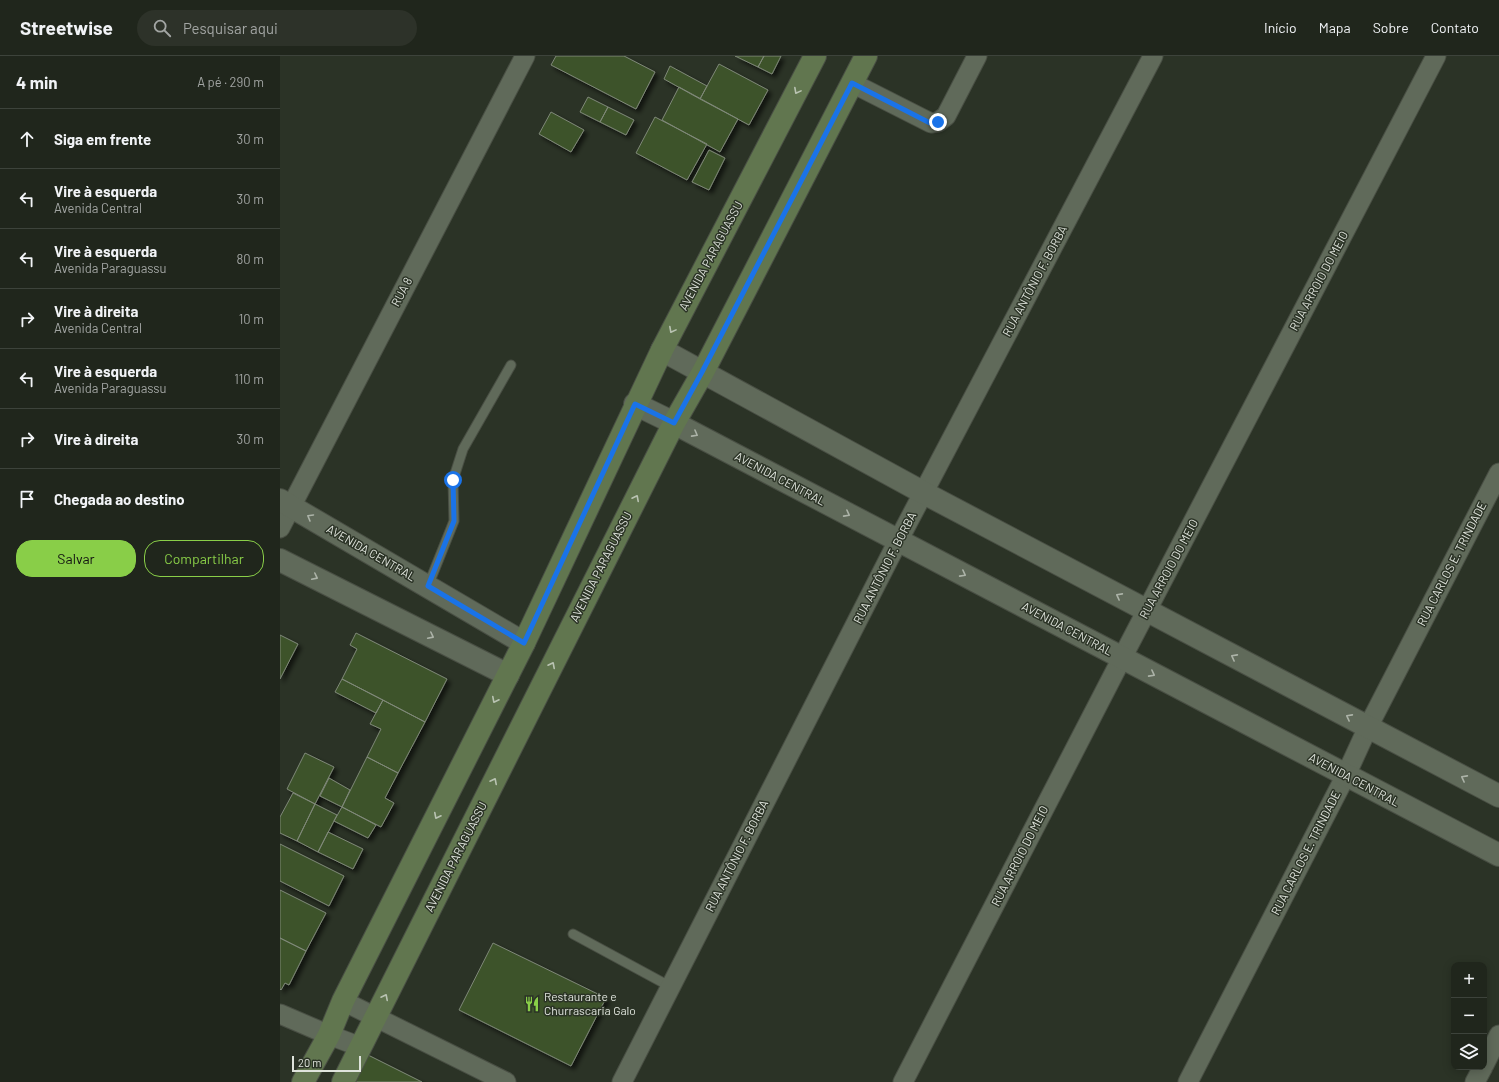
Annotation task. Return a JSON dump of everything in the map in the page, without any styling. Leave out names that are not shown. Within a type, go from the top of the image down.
[{"type":"main road","name":"AVENIDA PARAGUASSU","points":[[304,1082],[329,1035],[343,1001],[524,643],[635,404],[816,56]]},
{"type":"main road","name":"AVENIDA PARAGUASSU","points":[[343,1082],[674,423],[866,56]]},
{"type":"street","name":"RUA 8","points":[[280,528],[285,503],[526,56]]},
{"type":"street","points":[[852,83],[930,123],[938,122],[946,116],[977,56]]},
{"type":"street","name":"RUA ANTÔNIO F. BORBA","points":[[622,1082],[898,541],[1153,56]]},
{"type":"street","name":"RUA ARROIO DO MEIO","points":[[903,1082],[1436,56]]},
{"type":"street","points":[[662,350],[924,493],[1499,796]]},
{"type":"street","name":"AVENIDA CENTRAL","points":[[635,404],[674,423],[1499,855]]},
{"type":"street","name":"RUA CARLOS E. TRINDADE","points":[[1188,1082],[1346,775],[1368,727],[1499,474]]},
{"type":"street","name":"AVENIDA CENTRAL","points":[[285,503],[524,643]]},
{"type":"street","points":[[280,560],[508,675]]},
{"type":"street","points":[[343,1001],[506,1082]]},
{"type":"street","points":[[280,1014],[361,1047]]},
{"type":"street","points":[[1487,1058],[1499,1036]]},
{"type":"street","points":[[1475,1082],[1481,1070]]},
{"type":"lane","points":[[428,586],[454,521],[453,480],[463,449],[511,365]]},
{"type":"lane","points":[[573,934],[671,987]]},
{"type":"building","points":[[556,56],[624,56],[655,72],[636,109],[551,65]]},
{"type":"building","points":[[735,56],[764,56],[758,67]]},
{"type":"building","points":[[764,56],[781,56],[772,74],[758,67]]},
{"type":"building","points":[[719,64],[768,90],[749,125],[700,99]]},
{"type":"building","points":[[670,66],[707,86],[700,99],[664,79]]},
{"type":"building","points":[[679,87],[738,119],[720,152],[662,120]]},
{"type":"building","points":[[588,97],[608,107],[600,122],[580,112]]},
{"type":"building","points":[[608,107],[634,120],[626,135],[600,122]]},
{"type":"building","points":[[551,112],[584,130],[571,152],[539,134]]},
{"type":"building","points":[[655,117],[707,144],[687,180],[636,153]]},
{"type":"building","points":[[709,150],[725,158],[709,190],[692,182]]},
{"type":"building","points":[[356,633],[447,679],[425,722],[342,679],[357,649],[350,645]]},
{"type":"building","points":[[280,635],[298,644],[280,679]]},
{"type":"building","points":[[342,679],[383,700],[376,713],[335,692]]},
{"type":"building","points":[[383,700],[425,722],[398,773],[367,757],[381,729],[370,724]]},
{"type":"building","points":[[305,753],[334,767],[315,804],[287,789]]},
{"type":"building","points":[[367,757],[398,773],[385,798],[394,803],[381,827],[342,807]]},
{"type":"building","points":[[329,778],[350,790],[342,807],[320,796]]},
{"type":"building","points":[[293,793],[315,804],[297,841],[280,833],[280,817]]},
{"type":"building","points":[[315,804],[337,815],[318,852],[297,841]]},
{"type":"building","points":[[342,807],[376,825],[368,838],[334,821]]},
{"type":"building","points":[[328,832],[363,849],[353,869],[318,852]]},
{"type":"building","points":[[280,844],[344,876],[329,906],[280,881]]},
{"type":"building","points":[[280,890],[326,913],[306,951],[280,938]]},
{"type":"building","points":[[280,938],[306,951],[289,985],[285,983],[281,990],[280,989]]},
{"type":"building","name":"Restaurante e Churrascaria Galo","points":[[493,943],[606,998],[571,1066],[459,1010]]},
{"type":"building","points":[[366,1054],[422,1082],[352,1082]]},
{"type":"place","name":"Restaurante e Churrascaria Galo","points":[[532,1004]]},
{"type":"route","points":[[453,480],[454,521],[428,586],[524,643],[635,404],[674,423],[852,83],[930,123],[938,122]]}]
